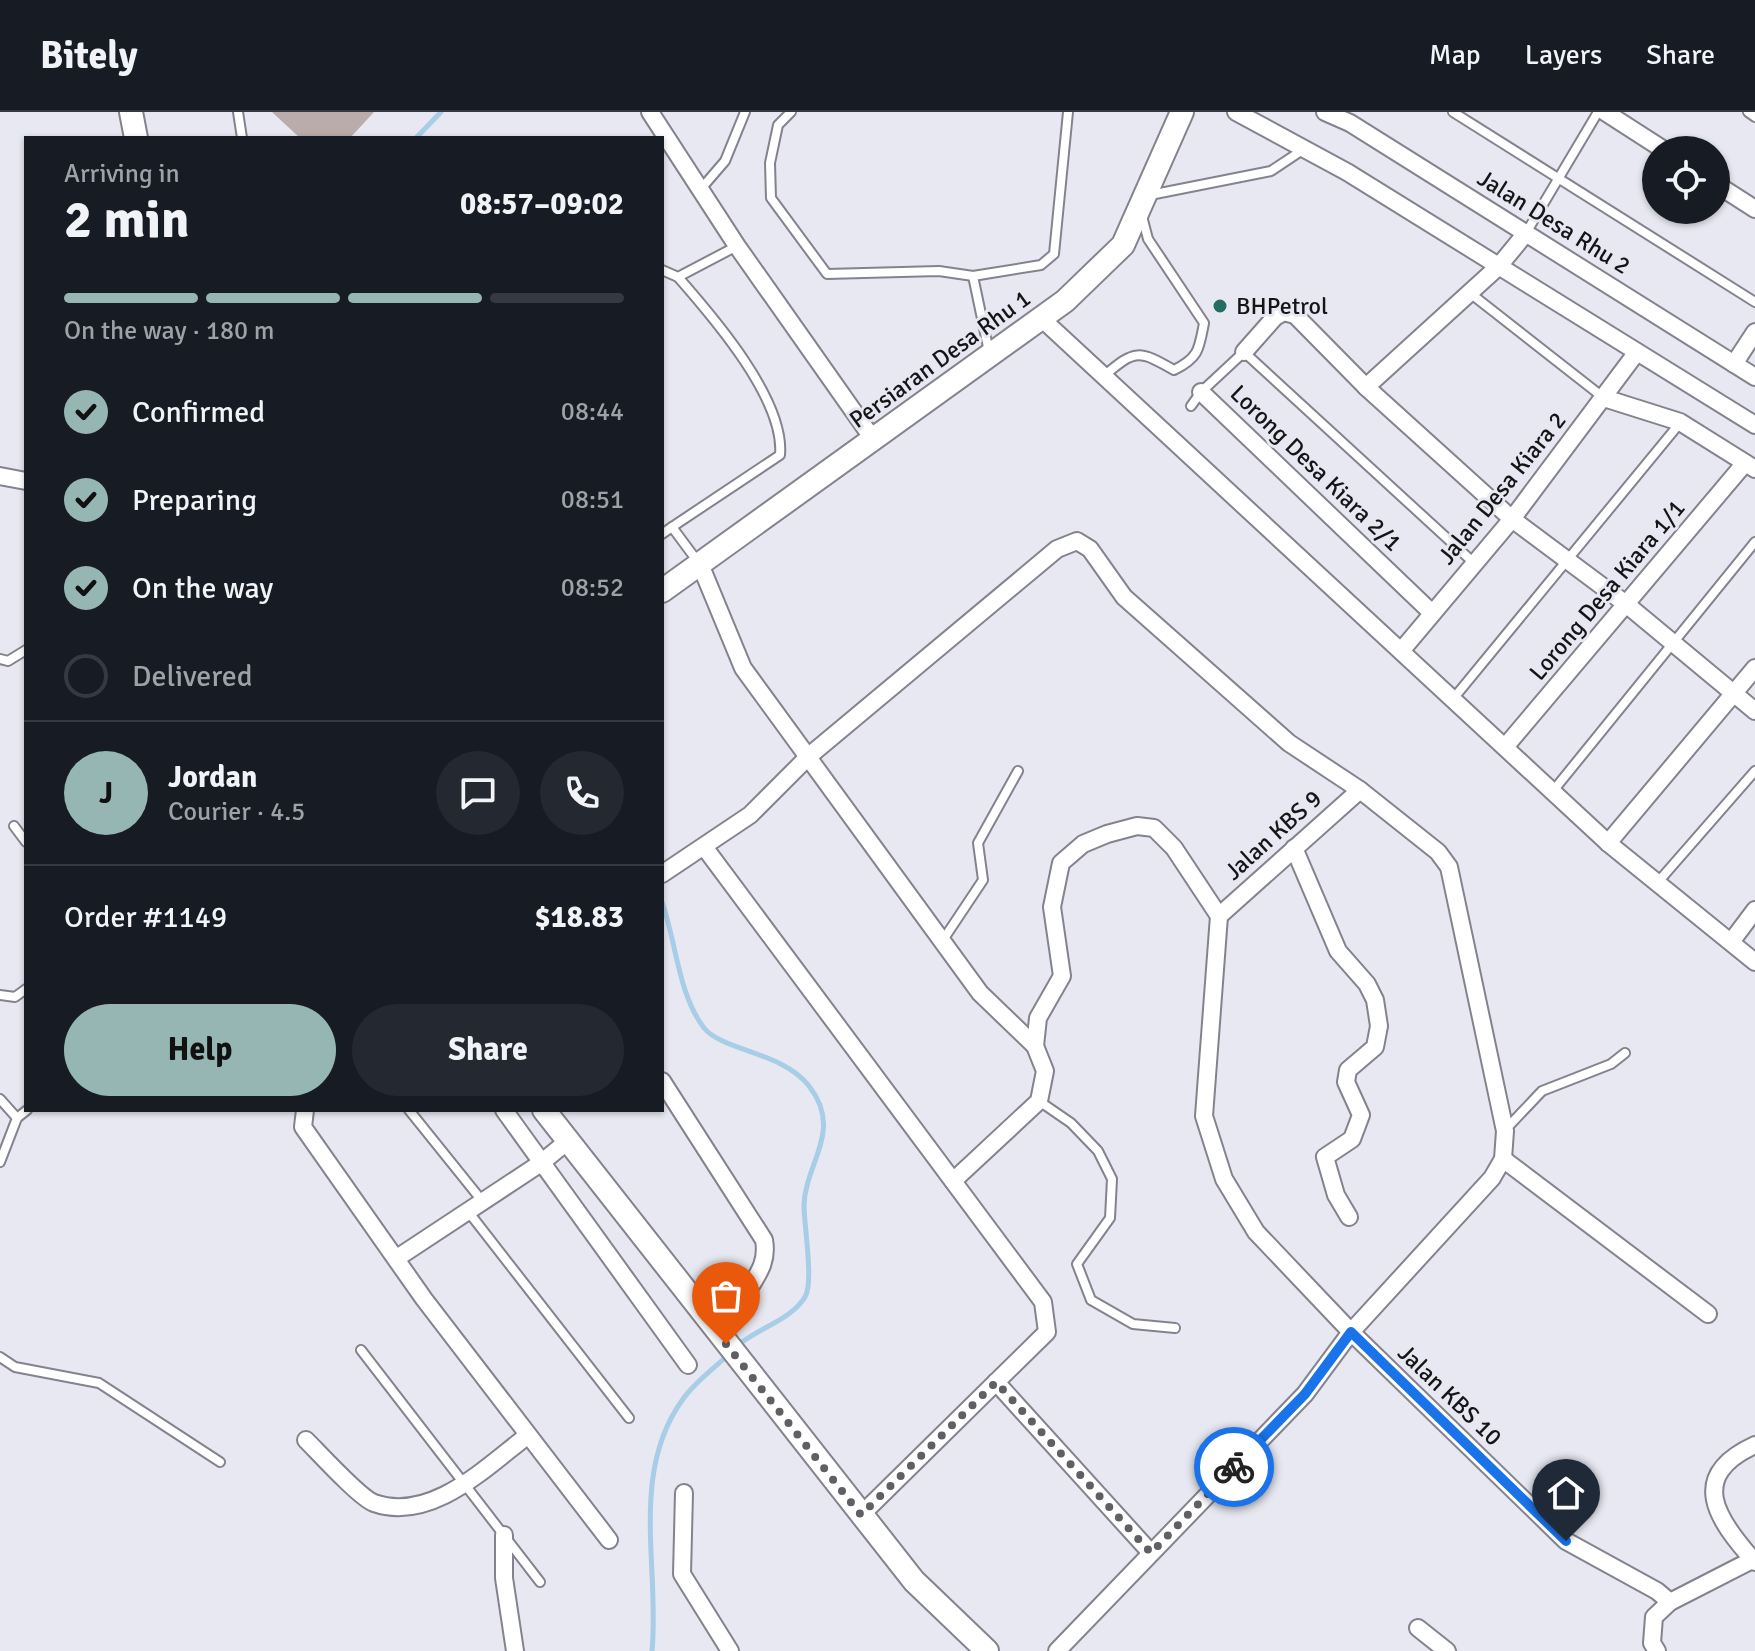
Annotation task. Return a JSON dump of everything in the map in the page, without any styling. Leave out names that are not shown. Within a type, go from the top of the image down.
[{"type":"main road","points":[[131,112],[136,136]]},
{"type":"main road","name":"Persiaran Desa Rhu 1","points":[[664,590],[1065,301],[1123,245],[1182,112]]},
{"type":"main road","points":[[546,1112],[914,1581],[980,1649]]},
{"type":"street","points":[[650,112],[737,246],[873,439]]},
{"type":"street","points":[[1236,112],[1304,149],[1499,266],[1755,425]]},
{"type":"street","name":"Jalan Desa Rhu 2","points":[[1325,112],[1352,117],[1526,233],[1755,377]]},
{"type":"street","points":[[1605,112],[1642,136]]},
{"type":"street","points":[[1730,193],[1755,209]]},
{"type":"street","points":[[1366,387],[1499,266],[1526,233]]},
{"type":"street","points":[[1244,352],[1275,317],[1284,312],[1295,315],[1366,387],[1512,519],[1626,604],[1755,711]]},
{"type":"street","points":[[1041,318],[1608,843],[1755,962]]},
{"type":"street","points":[[1734,364],[1755,332]]},
{"type":"street","name":"Jalan Desa Kiara 2","points":[[1401,651],[1512,519],[1637,352]]},
{"type":"street","name":"Lorong Desa Kiara 2/1","points":[[1201,392],[1432,613]]},
{"type":"street","points":[[1604,398],[1680,422],[1750,466]]},
{"type":"street","name":"Lorong Desa Kiara 1/1","points":[[1505,747],[1626,604],[1750,466]]},
{"type":"street","points":[[0,476],[24,481]]},
{"type":"street","points":[[664,873],[750,815],[809,756],[1057,549],[1077,541],[1090,549],[1124,597],[1289,743],[1360,790],[1438,852],[1449,867],[1505,1131],[1503,1159],[1492,1178],[1351,1332],[1305,1394],[1062,1650]]},
{"type":"street","points":[[700,564],[743,668],[980,993],[1035,1046],[1045,1071],[1039,1101],[953,1181]]},
{"type":"street","points":[[1608,843],[1755,668]]},
{"type":"street","name":"Jalan KBS 9","points":[[1219,916],[1360,790]]},
{"type":"street","points":[[1035,1046],[1038,1018],[1062,976],[1052,907],[1054,886],[1061,863],[1083,844],[1137,826],[1154,828],[1174,848],[1219,916]]},
{"type":"street","points":[[705,848],[1043,1302],[1047,1332],[861,1515]]},
{"type":"street","points":[[1294,848],[1338,951],[1367,984],[1375,1000],[1379,1026],[1375,1047],[1348,1070],[1346,1082],[1361,1115],[1352,1139],[1325,1157],[1336,1195],[1349,1217]]},
{"type":"street","points":[[1731,942],[1755,910]]},
{"type":"street","name":"Jalan KBS 10","points":[[1219,916],[1204,1116],[1220,1167],[1256,1232],[1351,1332],[1566,1541],[1657,1591],[1670,1602]]},
{"type":"street","points":[[664,1084],[764,1240],[767,1254],[747,1292]]},
{"type":"street","points":[[305,1112],[303,1127],[527,1436],[609,1540]]},
{"type":"street","points":[[505,1112],[688,1365]]},
{"type":"street","points":[[397,1258],[541,1163],[569,1140]]},
{"type":"street","points":[[1503,1159],[1708,1314]]},
{"type":"street","points":[[996,1382],[1151,1553]]},
{"type":"street","points":[[306,1440],[372,1503],[413,1508],[464,1483],[527,1436]]},
{"type":"street","points":[[1657,1651],[1652,1643],[1654,1617],[1670,1602],[1754,1561],[1719,1511],[1712,1489],[1719,1469],[1755,1445]]},
{"type":"street","points":[[684,1493],[682,1574],[730,1651]]},
{"type":"street","points":[[504,1535],[504,1578],[515,1651]]},
{"type":"street","points":[[1418,1628],[1447,1651]]},
{"type":"lane","points":[[238,112],[242,136]]},
{"type":"lane","points":[[699,190],[725,161],[745,112]]},
{"type":"lane","points":[[791,112],[778,125],[770,163],[771,198],[827,274],[939,271],[973,276],[1041,265],[1054,254],[1068,112]]},
{"type":"lane","points":[[1453,112],[1755,302]]},
{"type":"lane","points":[[1526,233],[1598,112]]},
{"type":"lane","points":[[1748,112],[1755,117]]},
{"type":"lane","points":[[1104,376],[1127,356],[1144,353],[1174,370],[1192,362],[1199,347],[1204,323],[1148,239],[1142,202],[1271,171],[1304,149]]},
{"type":"lane","points":[[678,277],[737,246]]},
{"type":"lane","points":[[664,271],[678,277],[734,342],[782,434],[780,455],[664,533]]},
{"type":"lane","points":[[973,276],[989,356]]},
{"type":"lane","points":[[1470,293],[1604,398]]},
{"type":"lane","points":[[1191,406],[1201,392],[1244,352],[1474,563]]},
{"type":"lane","points":[[1453,699],[1680,422]]},
{"type":"lane","points":[[672,527],[700,564]]},
{"type":"lane","points":[[1553,791],[1675,645],[1755,542]]},
{"type":"lane","points":[[0,659],[8,661],[24,651]]},
{"type":"lane","points":[[943,940],[983,880],[978,843],[1018,771]]},
{"type":"lane","points":[[1658,882],[1755,771]]},
{"type":"lane","points":[[14,826],[24,839]]},
{"type":"lane","points":[[0,995],[15,997],[24,990]]},
{"type":"lane","points":[[1505,1131],[1542,1091],[1611,1064],[1625,1053]]},
{"type":"lane","points":[[0,1099],[17,1118]]},
{"type":"lane","points":[[1039,1101],[1071,1123],[1098,1151],[1112,1179],[1110,1218],[1077,1264],[1091,1300],[1133,1324],[1175,1328]]},
{"type":"lane","points":[[0,1162],[17,1118],[24,1112]]},
{"type":"lane","points":[[411,1112],[483,1202]]},
{"type":"lane","points":[[466,1210],[629,1418]]},
{"type":"lane","points":[[361,1350],[540,1582]]},
{"type":"lane","points":[[0,1357],[15,1367],[99,1383],[220,1462]]},
{"type":"building","points":[[272,112],[374,112],[352,136],[298,136]]},
{"type":"waterway","points":[[418,136],[441,112]]},
{"type":"waterway","points":[[664,908],[688,999],[704,1028],[713,1036],[769,1059],[798,1075],[819,1102],[823,1118],[820,1146],[804,1206],[808,1290],[791,1312],[737,1346]]},
{"type":"waterway","points":[[652,1651],[650,1522],[656,1458],[666,1428],[683,1399],[727,1356]]},
{"type":"way so far","points":[[726,1344],[861,1515],[996,1382],[1151,1553],[1234,1467]]},
{"type":"place","name":"BHPetrol","points":[[1220,306]]},
{"type":"route","points":[[1234,1467],[1305,1394],[1351,1332],[1566,1541]]}]
